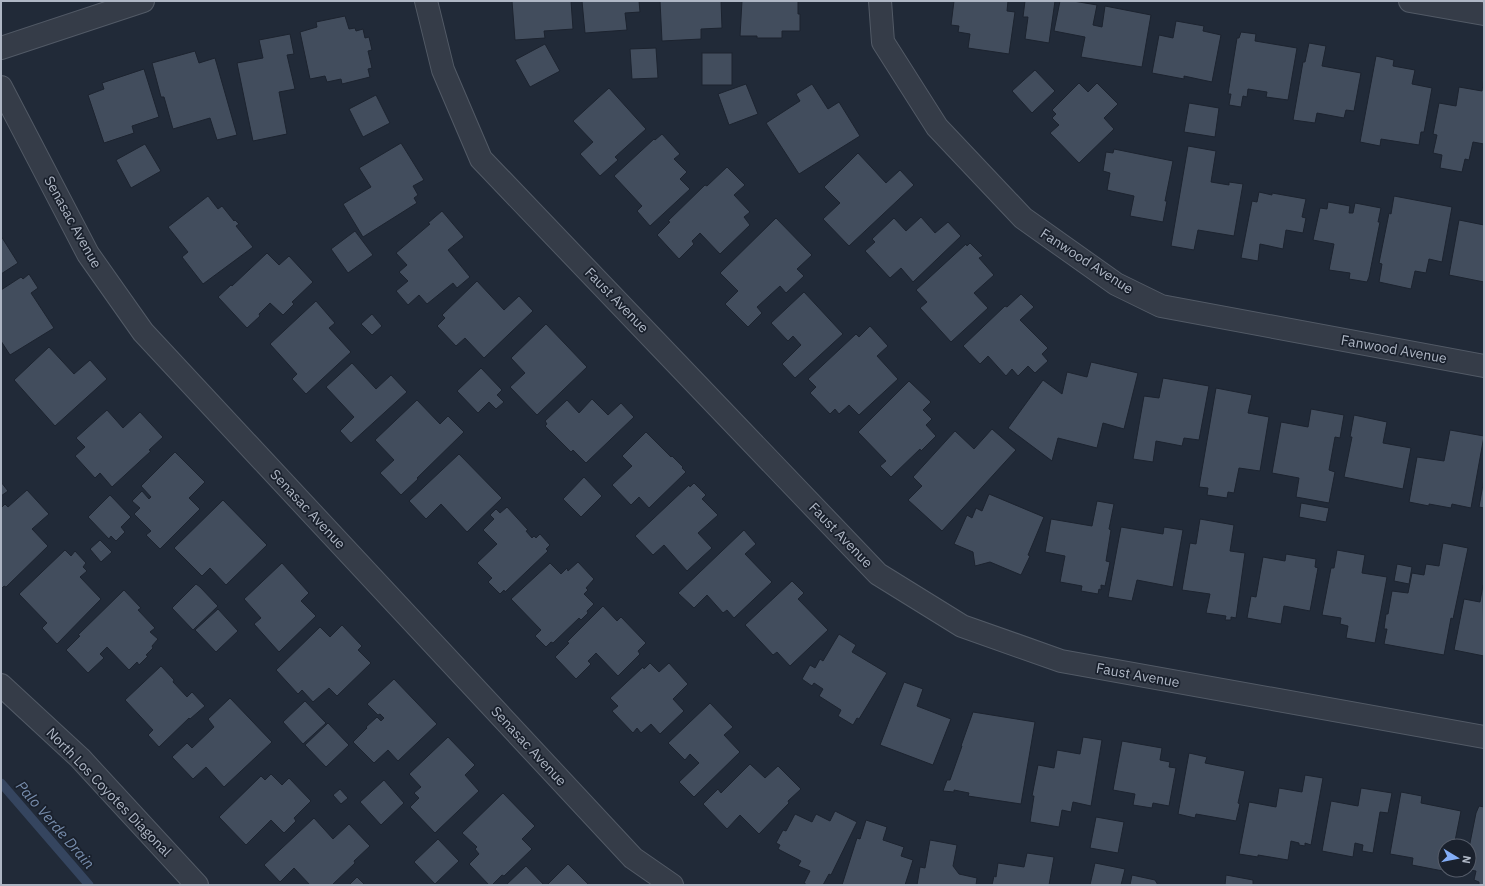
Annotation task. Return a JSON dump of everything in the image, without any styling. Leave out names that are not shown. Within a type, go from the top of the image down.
[{"type":"street","points":[[1,48],[143,1]]},
{"type":"street","name":"Faust Avenue","points":[[426,1],[443,70],[481,159],[878,574],[962,626],[1061,661],[1484,737]]},
{"type":"street","name":"Fanwood Avenue","points":[[880,1],[883,42],[937,127],[1023,218],[1116,284],[1161,306],[1484,366]]},
{"type":"street","points":[[1410,1],[1484,14]]},
{"type":"street","name":"Senasac Avenue","points":[[1,88],[88,254],[143,332],[633,858],[672,885]]},
{"type":"street","name":"North Los Coyotes Diagonal","points":[[1,685],[80,758],[197,885]]},
{"type":"building","points":[[512,1],[571,1],[573,29],[544,31],[545,38],[515,40]]},
{"type":"building","points":[[582,1],[639,1],[640,12],[625,13],[627,30],[585,33]]},
{"type":"building","points":[[660,1],[721,1],[722,28],[701,29],[701,39],[662,41]]},
{"type":"building","points":[[742,1],[798,1],[800,31],[782,31],[782,38],[740,36]]},
{"type":"building","points":[[954,1],[1008,1],[1007,11],[1015,12],[1009,54],[968,48],[970,34],[958,32],[959,26],[951,25]]},
{"type":"building","points":[[1025,1],[1055,1],[1049,43],[1025,39],[1028,17],[1023,17]]},
{"type":"building","points":[[1060,1],[1073,1],[1097,5],[1093,25],[1102,27],[1105,6],[1151,15],[1142,67],[1081,57],[1085,37],[1054,31]]},
{"type":"building","points":[[345,16],[349,29],[355,28],[356,31],[363,29],[365,38],[369,37],[372,50],[368,51],[372,68],[368,69],[370,77],[342,84],[341,79],[327,82],[325,76],[310,79],[300,32],[317,27],[316,22]]},
{"type":"building","points":[[1176,21],[1204,26],[1203,31],[1221,35],[1212,82],[1184,76],[1184,79],[1152,73],[1159,35],[1173,38]]},
{"type":"building","points":[[1241,32],[1256,34],[1255,41],[1297,48],[1288,100],[1266,97],[1267,92],[1248,89],[1247,97],[1243,96],[1241,107],[1229,105],[1231,94],[1228,94],[1237,38],[1239,38]]},
{"type":"building","points":[[290,34],[294,54],[287,55],[295,89],[279,92],[287,134],[253,141],[237,63],[263,58],[259,40]]},
{"type":"building","points":[[1309,43],[1326,46],[1322,66],[1361,73],[1354,111],[1346,110],[1344,118],[1317,113],[1315,123],[1293,120],[1303,62],[1305,62]]},
{"type":"building","points":[[545,44],[560,71],[530,87],[515,60]]},
{"type":"building","points":[[656,48],[658,78],[632,79],[630,49]]},
{"type":"building","points":[[195,51],[199,63],[215,58],[237,135],[217,140],[210,118],[173,129],[164,97],[161,97],[152,63]]},
{"type":"building","points":[[702,53],[732,53],[732,85],[702,85]]},
{"type":"building","points":[[1376,56],[1394,60],[1393,66],[1415,70],[1412,84],[1432,88],[1424,132],[1421,132],[1419,145],[1381,139],[1380,146],[1360,142]]},
{"type":"building","points":[[144,69],[159,117],[132,126],[134,133],[104,143],[88,95],[104,89],[102,83]]},
{"type":"building","points":[[1035,70],[1055,91],[1032,113],[1012,91]]},
{"type":"building","points":[[1484,77],[1484,144],[1473,142],[1469,160],[1465,159],[1462,172],[1440,168],[1442,155],[1433,153],[1437,135],[1433,134],[1439,103],[1456,106],[1459,87],[1482,91]]},
{"type":"building","points":[[1079,83],[1088,92],[1097,83],[1118,104],[1104,118],[1114,129],[1079,163],[1050,133],[1059,125],[1052,118],[1056,114],[1052,110]]},
{"type":"building","points":[[746,84],[758,114],[729,125],[718,94]]},
{"type":"building","points":[[812,84],[828,109],[839,102],[860,136],[799,174],[766,123],[800,101],[796,94]]},
{"type":"building","points":[[609,88],[646,129],[615,157],[618,160],[600,176],[580,154],[593,142],[573,121]]},
{"type":"building","points":[[376,95],[390,123],[363,137],[349,109]]},
{"type":"building","points":[[1189,103],[1219,108],[1215,137],[1184,132]]},
{"type":"building","points":[[662,134],[680,154],[674,159],[687,172],[680,179],[690,189],[650,226],[637,211],[642,206],[614,176],[654,139],[655,140]]},
{"type":"building","points":[[401,143],[424,180],[413,186],[418,195],[414,198],[417,203],[363,237],[343,204],[371,187],[359,168]]},
{"type":"building","points":[[145,144],[161,171],[131,188],[116,160]]},
{"type":"building","points":[[1188,146],[1216,151],[1211,182],[1229,185],[1229,182],[1243,184],[1234,236],[1198,230],[1194,250],[1171,246]]},
{"type":"building","points":[[1114,149],[1173,161],[1165,201],[1167,201],[1163,222],[1130,216],[1134,196],[1107,190],[1110,173],[1103,171],[1106,152],[1113,153]]},
{"type":"building","points":[[858,153],[886,183],[900,170],[914,185],[849,246],[823,219],[840,203],[824,187]]},
{"type":"building","points":[[727,167],[745,185],[734,195],[750,212],[744,217],[750,225],[720,254],[700,233],[692,241],[694,244],[679,259],[657,235],[670,222],[668,221],[705,185],[707,186]]},
{"type":"building","points":[[1259,192],[1306,199],[1302,217],[1306,218],[1303,233],[1286,230],[1283,249],[1260,244],[1258,261],[1241,258],[1252,201],[1257,202]]},
{"type":"building","points":[[208,196],[218,209],[222,206],[234,221],[235,220],[239,224],[236,226],[253,247],[203,284],[182,257],[188,252],[168,227]]},
{"type":"building","points":[[1394,196],[1452,207],[1442,262],[1429,259],[1426,273],[1415,271],[1411,289],[1379,282],[1382,264],[1379,263]]},
{"type":"building","points":[[1328,202],[1350,206],[1349,213],[1353,213],[1355,203],[1381,208],[1378,222],[1380,222],[1367,282],[1349,279],[1350,273],[1329,270],[1334,244],[1313,240],[1320,208],[1327,209]]},
{"type":"building","points":[[442,211],[464,237],[448,250],[470,277],[457,288],[453,283],[427,304],[419,295],[408,305],[396,291],[408,281],[399,272],[407,265],[396,253],[430,224],[428,223]]},
{"type":"building","points":[[921,217],[935,233],[948,222],[961,236],[913,282],[901,268],[890,278],[865,251],[875,242],[872,239],[894,218],[906,231]]},
{"type":"building","points":[[776,218],[812,255],[797,269],[804,276],[786,293],[780,286],[757,307],[762,313],[748,327],[725,304],[738,291],[720,273]]},
{"type":"building","points":[[1459,220],[1484,225],[1484,282],[1449,275]]},
{"type":"building","points":[[355,231],[373,255],[348,273],[331,249]]},
{"type":"building","points":[[1,236],[18,263],[1,274]]},
{"type":"building","points":[[970,243],[983,256],[979,258],[994,275],[974,293],[988,308],[951,342],[920,308],[927,302],[916,290],[966,244],[967,246]]},
{"type":"building","points":[[267,253],[279,265],[289,256],[313,282],[292,302],[294,304],[283,315],[270,303],[259,314],[260,316],[247,328],[218,297]]},
{"type":"building","points":[[29,274],[38,288],[31,293],[54,328],[10,355],[1,341],[1,290],[21,277],[23,279]]},
{"type":"building","points":[[477,281],[504,310],[519,296],[533,311],[484,358],[465,338],[456,346],[437,326],[445,318],[442,315]]},
{"type":"building","points":[[804,292],[843,334],[795,378],[782,364],[801,345],[793,336],[788,341],[771,323]]},
{"type":"building","points":[[1021,294],[1034,307],[1020,320],[1048,348],[1042,354],[1048,361],[1035,373],[1028,366],[1018,376],[1012,369],[1006,376],[988,356],[980,364],[963,346],[1005,306],[1007,307]]},
{"type":"building","points":[[316,301],[335,323],[329,328],[351,352],[306,394],[292,379],[297,374],[270,344]]},
{"type":"building","points":[[372,314],[382,326],[372,335],[361,324]]},
{"type":"building","points":[[546,324],[587,367],[537,415],[510,387],[525,373],[511,358]]},
{"type":"building","points":[[870,326],[888,346],[877,356],[898,379],[859,415],[849,405],[839,414],[835,409],[830,414],[810,393],[816,387],[808,379],[856,334],[859,337]]},
{"type":"building","points":[[49,347],[74,374],[90,360],[107,379],[55,426],[14,380]]},
{"type":"building","points":[[1091,362],[1138,373],[1124,429],[1103,423],[1097,448],[1058,438],[1052,461],[1008,428],[1043,380],[1062,394],[1067,372],[1087,377]]},
{"type":"building","points":[[352,363],[376,389],[391,375],[407,392],[351,443],[340,431],[354,417],[326,387]]},
{"type":"building","points":[[481,368],[502,390],[497,395],[504,402],[496,409],[489,402],[478,413],[457,391]]},
{"type":"building","points":[[1163,378],[1209,386],[1199,440],[1184,438],[1182,446],[1156,441],[1153,462],[1133,459],[1144,396],[1159,398]]},
{"type":"building","points":[[909,381],[931,402],[923,410],[932,419],[926,425],[936,436],[891,477],[880,466],[886,461],[858,432]]},
{"type":"building","points":[[1216,388],[1252,395],[1248,413],[1269,417],[1260,471],[1239,468],[1234,493],[1228,492],[1227,498],[1207,495],[1208,488],[1199,487]]},
{"type":"building","points":[[592,399],[608,415],[621,403],[634,417],[586,463],[573,450],[571,452],[545,426],[547,424],[545,421],[567,400],[579,413]]},
{"type":"building","points":[[417,400],[440,424],[448,416],[464,432],[401,495],[380,473],[394,460],[375,440]]},
{"type":"building","points":[[1311,409],[1344,415],[1340,438],[1335,437],[1329,470],[1335,472],[1329,503],[1296,497],[1299,478],[1272,473],[1281,422],[1308,427]]},
{"type":"building","points":[[107,410],[123,428],[140,412],[163,437],[149,450],[151,451],[112,487],[100,473],[95,478],[75,456],[85,447],[76,438]]},
{"type":"building","points":[[1354,415],[1387,422],[1383,443],[1411,448],[1403,489],[1344,477],[1352,437],[1350,437]]},
{"type":"building","points":[[992,429],[1016,450],[942,531],[908,500],[922,486],[913,477],[955,431],[974,449]]},
{"type":"building","points":[[1450,430],[1484,436],[1471,508],[1452,504],[1451,508],[1409,502],[1417,457],[1444,461]]},
{"type":"building","points":[[646,432],[683,467],[682,468],[686,472],[649,508],[639,497],[631,505],[612,485],[632,466],[622,456]]},
{"type":"building","points":[[175,452],[205,482],[189,498],[200,509],[160,549],[146,535],[151,531],[134,514],[140,508],[132,501],[142,491],[149,499],[151,497],[141,486]]},
{"type":"building","points":[[459,454],[502,498],[467,532],[441,504],[426,519],[409,501]]},
{"type":"building","points":[[584,477],[602,496],[581,517],[563,499]]},
{"type":"building","points":[[1484,479],[1484,508],[1479,507]]},
{"type":"building","points":[[1,482],[8,491],[1,496]]},
{"type":"building","points":[[694,483],[706,495],[702,499],[718,515],[698,533],[712,548],[687,571],[664,545],[653,555],[635,536],[689,485],[690,487]]},
{"type":"building","points":[[27,490],[49,514],[32,529],[48,546],[6,587],[4,586],[1,589],[1,508],[5,504],[8,507]]},
{"type":"building","points":[[989,494],[1044,517],[1028,555],[1030,556],[1021,575],[990,562],[975,566],[973,552],[954,544],[967,515],[972,518],[976,508],[982,511]]},
{"type":"building","points":[[110,495],[131,517],[121,527],[125,532],[116,541],[111,536],[109,539],[88,517]]},
{"type":"building","points":[[223,500],[267,545],[226,585],[210,568],[202,576],[174,548]]},
{"type":"building","points":[[1097,501],[1114,504],[1109,529],[1111,530],[1106,561],[1110,562],[1105,586],[1101,585],[1101,590],[1099,589],[1098,594],[1081,591],[1082,586],[1060,582],[1065,556],[1045,552],[1051,519],[1092,526]]},
{"type":"building","points":[[1301,503],[1329,508],[1326,522],[1299,517]]},
{"type":"building","points":[[507,507],[528,530],[526,531],[532,538],[534,536],[536,538],[540,534],[550,545],[546,549],[548,551],[505,592],[504,590],[500,594],[488,582],[492,578],[477,563],[497,544],[483,530],[494,519],[490,515],[496,509],[500,513]]},
{"type":"building","points":[[1200,519],[1234,525],[1230,551],[1245,553],[1236,618],[1231,617],[1231,620],[1225,620],[1226,616],[1206,613],[1210,594],[1182,590],[1190,543],[1196,544]]},
{"type":"building","points":[[1121,527],[1163,534],[1164,527],[1183,530],[1173,587],[1137,580],[1132,601],[1108,597]]},
{"type":"building","points":[[744,530],[756,544],[745,554],[772,582],[734,618],[727,610],[723,613],[707,595],[694,608],[678,593]]},
{"type":"building","points":[[100,540],[112,552],[101,562],[90,549]]},
{"type":"building","points":[[1443,543],[1468,548],[1453,619],[1451,618],[1444,655],[1384,644],[1387,629],[1384,629],[1386,614],[1388,614],[1392,591],[1408,593],[1412,573],[1424,575],[1426,564],[1439,566]]},
{"type":"building","points":[[65,550],[71,556],[75,551],[86,563],[83,567],[87,571],[80,577],[101,599],[57,644],[42,628],[47,623],[19,594]]},
{"type":"building","points":[[1337,550],[1365,555],[1362,573],[1387,577],[1375,643],[1346,638],[1348,626],[1340,624],[1341,618],[1322,615],[1331,568],[1334,568]]},
{"type":"building","points":[[1286,554],[1316,559],[1315,567],[1318,568],[1310,611],[1284,606],[1281,624],[1247,618],[1251,596],[1256,597],[1263,557],[1285,561]]},
{"type":"building","points":[[578,562],[594,579],[586,588],[588,590],[584,594],[594,604],[581,620],[579,618],[553,643],[551,642],[546,647],[535,636],[541,630],[511,599],[550,563],[561,574],[567,568],[568,571]]},
{"type":"building","points":[[282,563],[309,593],[301,601],[316,616],[279,652],[254,624],[261,618],[244,599]]},
{"type":"building","points":[[1397,564],[1412,567],[1409,584],[1394,581]]},
{"type":"building","points":[[792,581],[804,593],[798,599],[828,630],[790,666],[777,652],[773,655],[745,625]]},
{"type":"building","points":[[196,584],[218,606],[193,630],[172,608]]},
{"type":"building","points":[[1483,585],[1484,656],[1454,650],[1464,599],[1480,602]]},
{"type":"building","points":[[124,590],[141,608],[138,610],[155,628],[150,632],[158,639],[152,646],[153,648],[146,655],[148,656],[139,665],[137,662],[129,670],[107,647],[100,654],[104,658],[88,673],[66,650],[80,636],[78,635]]},
{"type":"building","points":[[603,606],[617,621],[621,617],[646,643],[638,651],[640,654],[618,676],[596,653],[588,661],[591,664],[576,679],[555,657],[569,643],[567,642]]},
{"type":"building","points":[[218,609],[238,631],[216,652],[195,630]]},
{"type":"building","points":[[342,625],[362,646],[358,650],[371,663],[337,696],[329,688],[313,702],[302,690],[298,694],[276,670],[320,627],[330,637]]},
{"type":"building","points":[[839,634],[856,645],[852,652],[887,673],[859,719],[857,718],[853,725],[838,716],[841,710],[819,696],[823,689],[814,683],[812,686],[802,679],[810,665],[815,668],[820,659],[823,661]]},
{"type":"building","points":[[650,663],[659,672],[669,663],[688,684],[673,699],[684,711],[660,734],[651,724],[641,733],[637,728],[633,733],[612,711],[618,706],[610,698],[643,667],[644,669]]},
{"type":"building","points":[[161,666],[187,697],[192,692],[205,706],[190,719],[189,718],[159,747],[148,735],[153,730],[125,700]]},
{"type":"building","points":[[394,679],[437,724],[398,761],[388,750],[374,763],[353,742],[377,717],[381,721],[384,718],[380,714],[378,715],[367,704]]},
{"type":"building","points":[[904,682],[923,689],[917,706],[951,719],[933,765],[880,745]]},
{"type":"building","points":[[230,698],[272,742],[224,787],[206,767],[193,779],[172,757],[187,743],[192,748],[214,727],[208,719]]},
{"type":"building","points":[[305,701],[326,723],[303,744],[283,722]]},
{"type":"building","points":[[710,703],[733,727],[724,735],[740,752],[694,797],[679,782],[699,763],[690,754],[685,760],[668,743]]},
{"type":"building","points":[[973,712],[1035,722],[1021,804],[968,796],[969,793],[954,790],[954,792],[943,791],[947,780],[950,780]]},
{"type":"building","points":[[328,723],[349,745],[326,767],[305,745]]},
{"type":"building","points":[[448,737],[475,765],[465,775],[479,791],[435,833],[410,807],[419,798],[414,793],[421,787],[409,774]]},
{"type":"building","points":[[1083,737],[1102,740],[1091,806],[1073,802],[1071,812],[1062,810],[1059,827],[1030,822],[1034,796],[1032,796],[1038,765],[1054,768],[1057,750],[1080,754]]},
{"type":"building","points":[[1122,741],[1162,748],[1160,760],[1170,762],[1169,767],[1176,768],[1169,806],[1153,803],[1152,808],[1133,805],[1135,794],[1113,790]]},
{"type":"building","points":[[1189,753],[1207,757],[1205,763],[1245,771],[1238,803],[1240,804],[1236,821],[1196,814],[1195,818],[1178,814]]},
{"type":"building","points":[[750,764],[765,778],[778,766],[801,789],[788,801],[789,803],[759,834],[740,815],[727,829],[703,804],[718,789],[721,793]]},
{"type":"building","points":[[271,774],[282,785],[289,778],[311,801],[294,818],[296,821],[284,833],[271,820],[246,845],[219,817],[261,776],[265,780]]},
{"type":"building","points":[[1305,775],[1323,778],[1311,845],[1305,843],[1305,846],[1299,845],[1299,843],[1291,841],[1288,860],[1258,855],[1258,857],[1239,854],[1249,802],[1276,807],[1279,788],[1302,792]]},
{"type":"building","points":[[384,780],[404,803],[381,825],[360,802]]},
{"type":"building","points":[[1361,788],[1392,793],[1388,813],[1380,812],[1373,853],[1362,851],[1363,845],[1355,843],[1353,857],[1322,851],[1331,801],[1358,806]]},
{"type":"building","points":[[340,789],[348,798],[341,804],[333,795]]},
{"type":"building","points":[[1401,792],[1422,796],[1421,803],[1461,811],[1456,838],[1437,838],[1437,870],[1412,865],[1413,858],[1390,854]]},
{"type":"building","points":[[503,793],[535,826],[522,839],[532,849],[504,876],[502,875],[492,885],[489,885],[469,864],[479,854],[475,849],[477,847],[462,833]]},
{"type":"building","points":[[1479,806],[1484,807],[1484,885],[1479,885],[1479,882],[1474,880],[1474,878],[1477,878],[1477,838],[1471,838],[1476,813]]},
{"type":"building","points":[[835,811],[857,822],[831,875],[829,874],[823,885],[807,885],[804,883],[810,871],[798,866],[801,861],[778,849],[780,845],[776,843],[783,830],[786,831],[795,814],[812,822],[816,814],[830,821]]},
{"type":"building","points":[[1096,817],[1124,822],[1118,853],[1090,848]]},
{"type":"building","points":[[314,818],[333,839],[349,824],[370,846],[332,885],[310,885],[294,868],[280,882],[264,865]]},
{"type":"building","points":[[866,820],[887,827],[883,840],[904,847],[901,856],[913,860],[905,885],[842,885],[857,838],[860,839]]},
{"type":"building","points":[[438,839],[459,861],[435,884],[414,862]]},
{"type":"building","points":[[930,840],[957,845],[953,866],[959,874],[977,878],[976,885],[917,885],[920,867],[925,868]]},
{"type":"building","points":[[1027,853],[1054,857],[1049,885],[992,885],[994,876],[996,877],[998,863],[1024,867]]},
{"type":"building","points":[[1095,863],[1125,869],[1121,885],[1090,885]]},
{"type":"building","points":[[568,864],[589,885],[547,885]]},
{"type":"building","points":[[526,866],[544,885],[506,885]]},
{"type":"building","points":[[1132,875],[1155,880],[1158,885],[1130,885]]},
{"type":"building","points":[[1226,875],[1253,880],[1253,885],[1225,885]]},
{"type":"building","points":[[357,877],[365,885],[349,885]]},
{"type":"waterway","name":"Palo Verde Drain","points":[[1,783],[89,885]]}]
